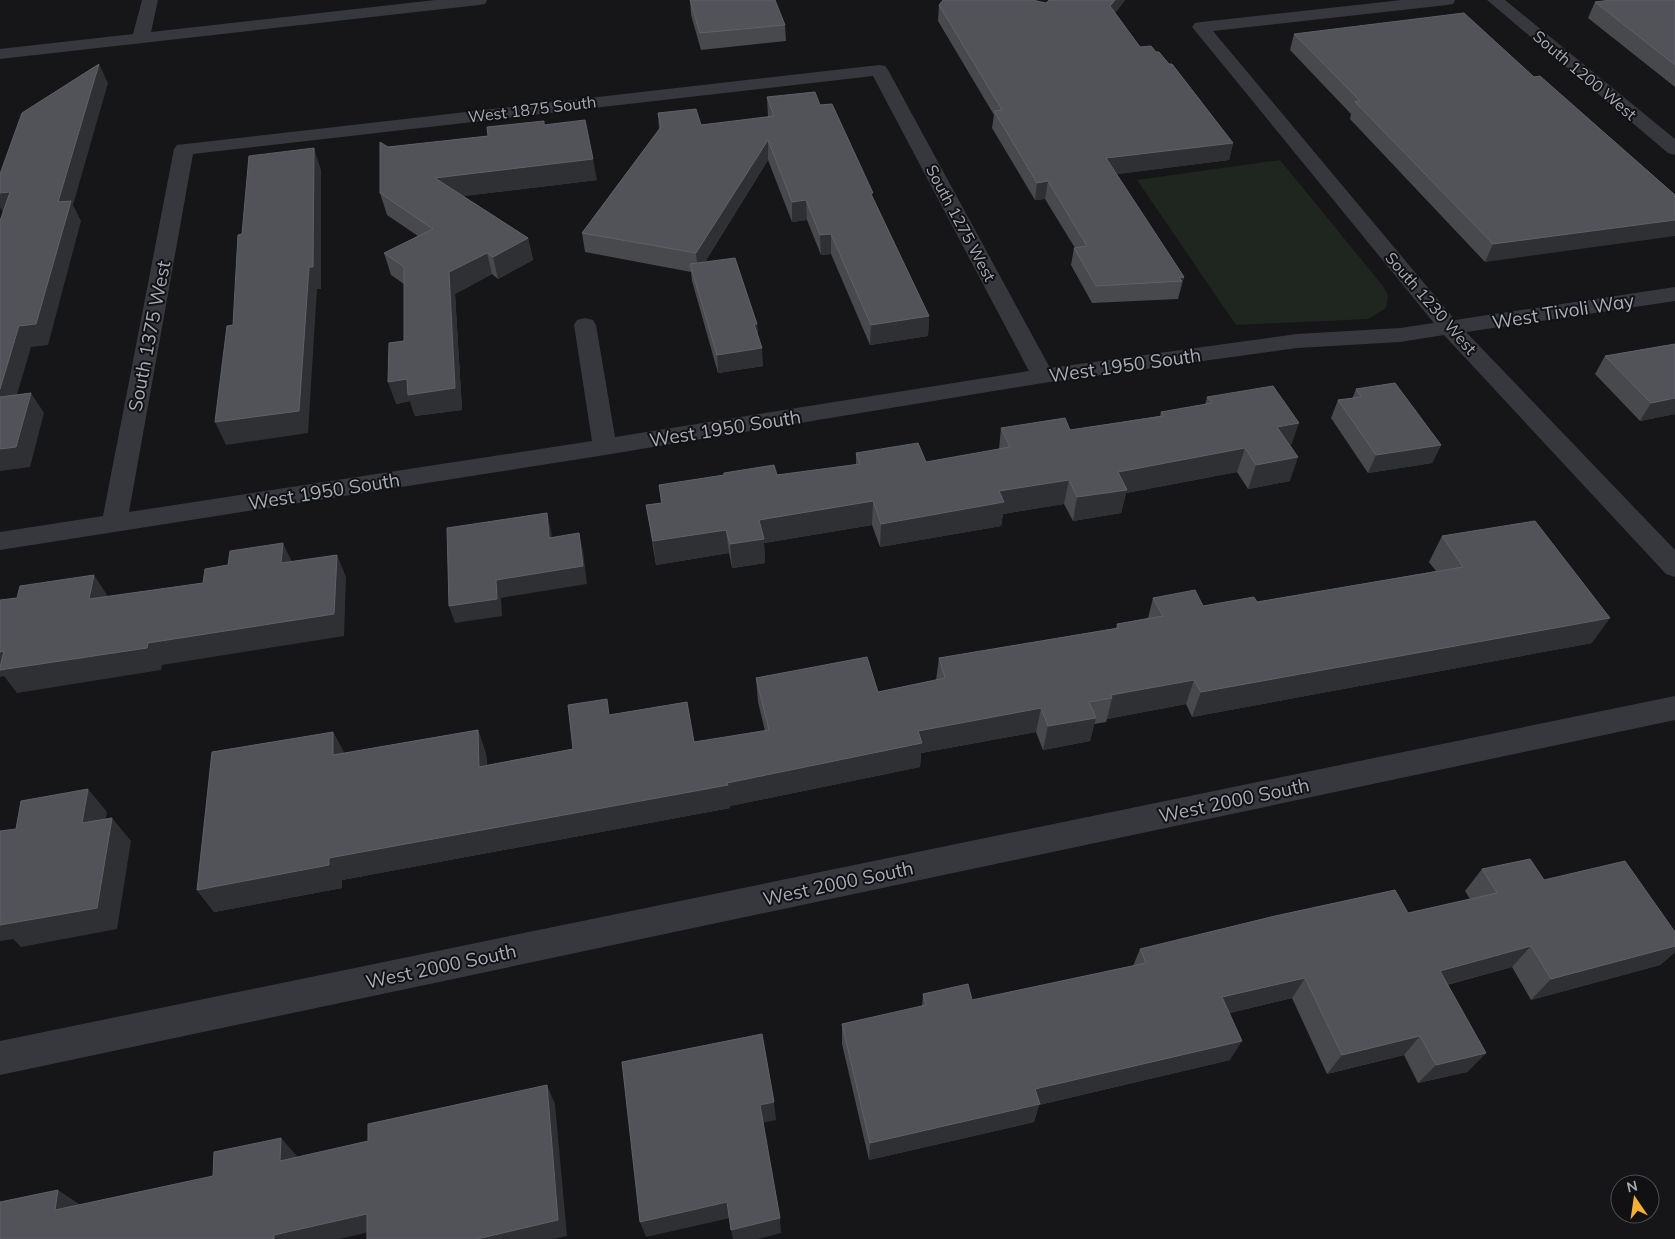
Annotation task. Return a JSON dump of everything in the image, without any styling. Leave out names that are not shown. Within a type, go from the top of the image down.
[{"type":"street","points":[[141,37],[150,0]]},
{"type":"street","points":[[0,54],[469,0]]},
{"type":"street","name":"South 1230 West","points":[[1447,0],[1201,27],[1451,329],[1675,567]]},
{"type":"street","name":"South 1200 West","points":[[1495,0],[1675,149]]},
{"type":"street","name":"West 1875 South","points":[[184,149],[879,70]]},
{"type":"street","name":"South 1275 West","points":[[879,70],[1043,376]]},
{"type":"street","name":"South 1375 West","points":[[114,523],[184,149]]},
{"type":"street","name":"West Tivoli Way","points":[[1451,329],[1675,294]]},
{"type":"street","points":[[585,325],[605,448]]},
{"type":"street","name":"West 1950 South","points":[[0,541],[605,448],[1043,376],[1296,341],[1400,336],[1451,329]]},
{"type":"street","name":"West 2000 South","points":[[0,1058],[1675,708]]},
{"type":"shaded area","points":[[1280,160],[1383,286],[1388,295],[1386,308],[1368,319],[1236,325],[1137,180]]},
{"type":"building","points":[[690,0],[775,0],[785,25],[700,33]]},
{"type":"building","points":[[943,0],[1032,0],[1046,3],[1049,0],[1115,0],[1110,6],[1140,47],[1151,46],[1169,64],[1172,64],[1233,143],[1106,158],[1184,277],[1179,278],[1182,281],[1096,286],[1074,248],[1087,246],[1048,181],[1037,183],[994,111],[1002,110],[939,5]]},
{"type":"building","points":[[1611,0],[1675,0],[1675,65],[1595,2]]},
{"type":"building","points":[[1464,13],[1534,77],[1540,76],[1675,195],[1675,220],[1493,244],[1355,102],[1360,101],[1294,34]]},
{"type":"building","points":[[99,64],[58,202],[71,201],[36,324],[19,326],[0,389],[0,221],[10,192],[0,193],[0,174],[22,113]]},
{"type":"building","points":[[815,92],[820,105],[832,104],[873,193],[871,194],[929,316],[871,325],[831,234],[820,235],[806,200],[792,202],[768,140],[696,253],[582,233],[661,127],[658,113],[696,109],[701,125],[774,116],[767,97]]},
{"type":"building","points":[[585,120],[593,159],[435,178],[528,238],[493,257],[487,253],[449,272],[455,388],[408,395],[407,379],[388,382],[389,343],[404,341],[404,267],[384,253],[433,229],[380,193],[380,142],[388,147],[488,136],[487,127],[544,121],[544,125]]},
{"type":"building","points":[[314,148],[313,267],[309,267],[299,411],[215,422],[227,326],[233,325],[238,235],[242,234],[249,156]]},
{"type":"building","points":[[735,258],[757,324],[754,324],[762,348],[717,355],[690,264]]},
{"type":"building","points":[[1675,344],[1675,398],[1651,403],[1605,356]]},
{"type":"building","points":[[1395,383],[1441,445],[1376,455],[1338,400],[1361,397],[1356,389]]},
{"type":"building","points":[[1273,386],[1299,423],[1277,427],[1298,457],[1256,465],[1245,448],[1118,472],[1127,490],[1077,497],[1069,480],[999,491],[1004,502],[881,524],[873,501],[759,520],[764,539],[730,544],[726,530],[653,541],[646,505],[662,503],[659,485],[774,465],[777,475],[860,464],[856,453],[918,443],[926,462],[1010,447],[1001,428],[1065,418],[1070,430],[1163,416],[1161,412],[1212,403],[1207,397]]},
{"type":"building","points":[[31,393],[16,447],[0,449],[0,397]]},
{"type":"building","points":[[547,513],[549,538],[579,533],[583,566],[496,580],[497,599],[449,606],[447,528]]},
{"type":"building","points":[[1535,521],[1610,618],[1201,692],[1194,680],[1111,695],[1112,698],[1089,702],[1096,718],[1048,726],[1041,708],[918,731],[922,743],[727,783],[728,785],[329,858],[329,865],[197,890],[212,752],[333,732],[333,755],[478,730],[479,767],[573,749],[568,705],[607,699],[609,715],[687,702],[694,742],[769,730],[756,678],[867,657],[878,692],[945,678],[939,658],[1119,628],[1117,624],[1163,616],[1153,598],[1195,590],[1203,606],[1254,597],[1257,602],[1463,567],[1442,536]]},
{"type":"building","points":[[283,543],[281,563],[337,555],[334,614],[148,643],[147,648],[0,670],[4,651],[0,652],[0,600],[17,598],[20,586],[94,575],[89,599],[203,583],[205,569],[228,565],[230,551]]},
{"type":"building","points":[[88,789],[82,823],[112,818],[97,908],[0,925],[0,831],[16,829],[21,801]]},
{"type":"building","points":[[1530,859],[1544,880],[1625,861],[1675,932],[1675,946],[1551,979],[1531,946],[1440,971],[1486,1053],[1436,1065],[1420,1036],[1342,1055],[1305,978],[1222,997],[1242,1041],[1035,1089],[1040,1104],[870,1143],[842,1024],[926,1005],[923,994],[968,984],[972,1000],[1146,963],[1140,949],[1275,916],[1395,890],[1408,913],[1497,893],[1482,869]]},
{"type":"building","points":[[762,1034],[774,1102],[760,1105],[780,1218],[731,1230],[727,1202],[640,1222],[622,1062]]},
{"type":"building","points":[[547,1085],[558,1220],[477,1239],[367,1239],[367,1214],[274,1235],[274,1239],[0,1239],[0,1202],[58,1190],[55,1210],[213,1176],[214,1152],[281,1138],[280,1161],[368,1141],[368,1124]]}]
